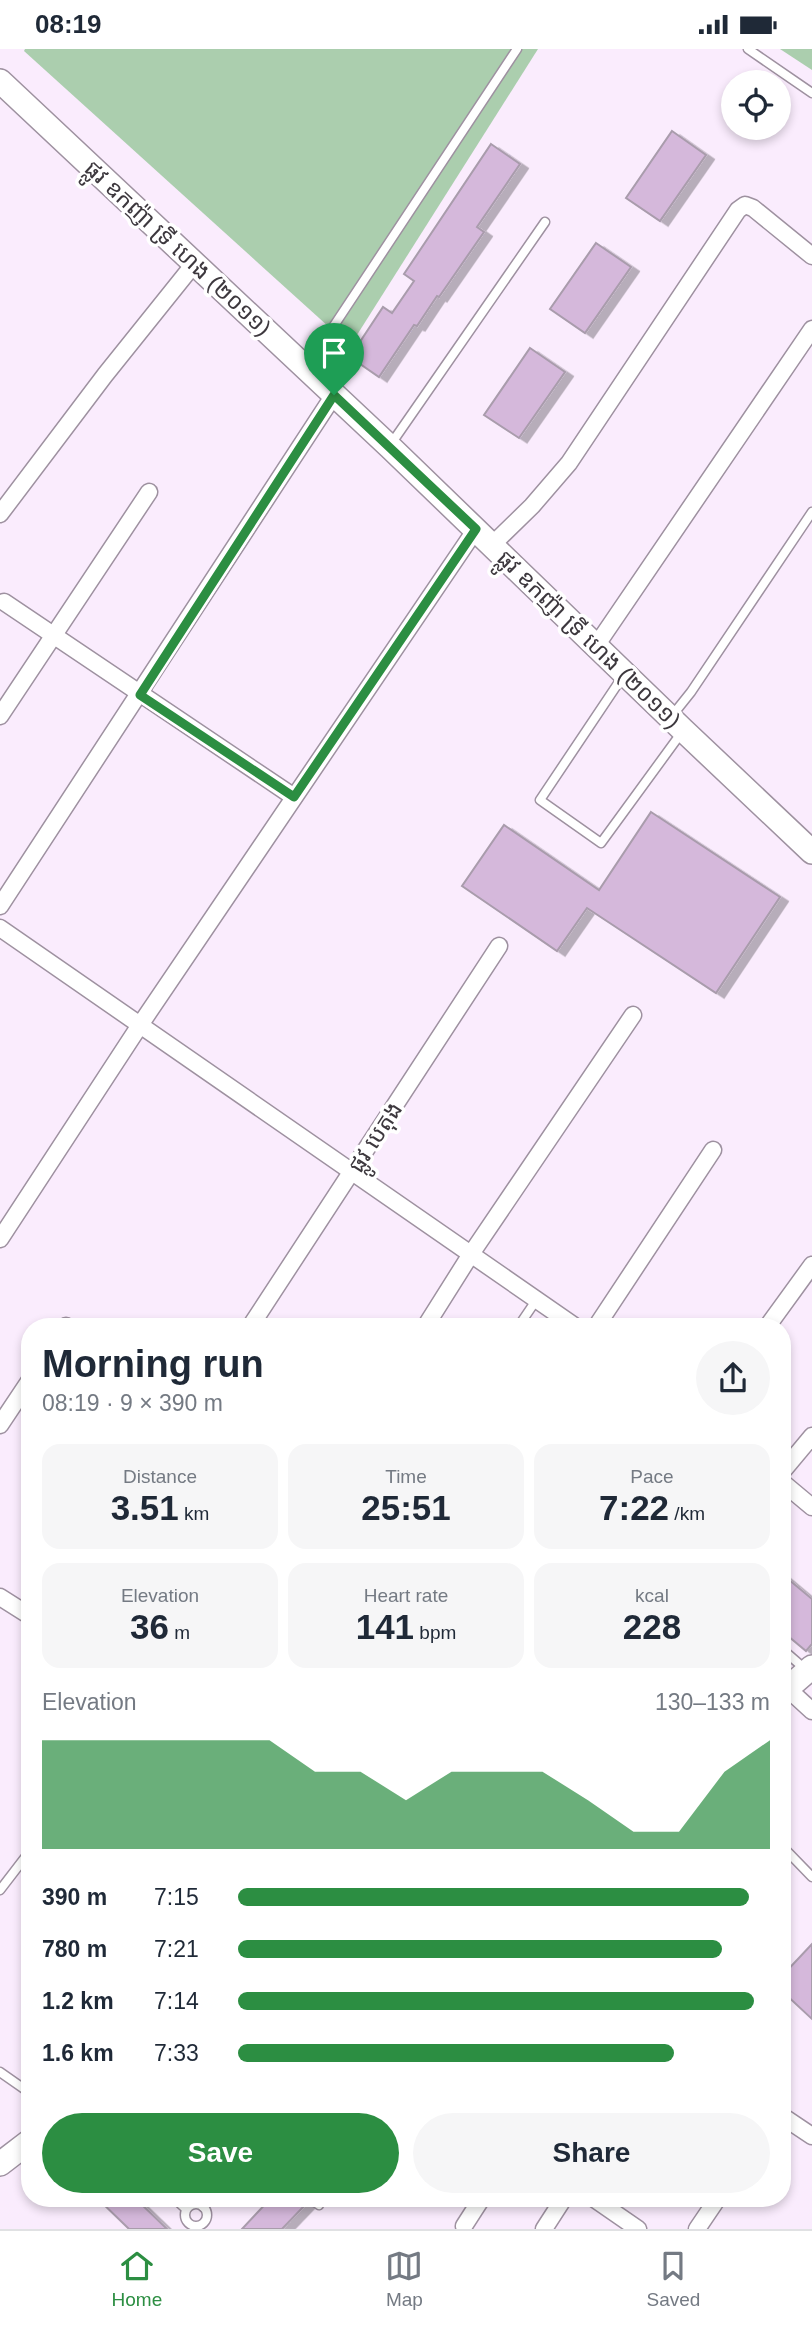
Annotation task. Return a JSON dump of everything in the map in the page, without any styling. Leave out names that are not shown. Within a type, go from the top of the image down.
[{"type":"main road","name":"ផ្លូវ ឧកញ៉ា ទ្រី ហេង (២០១១)","points":[[0,81],[390,447],[812,852]]},
{"type":"main road","points":[[791,1686],[810,1669]]},
{"type":"main road","points":[[0,2164],[21,2148]]},
{"type":"street","points":[[492,545],[532,506],[569,463],[738,209],[745,205],[753,208],[812,256]]},
{"type":"street","points":[[0,514],[105,375],[194,264]]},
{"type":"street","points":[[596,646],[812,329]]},
{"type":"street","points":[[0,906],[334,395]]},
{"type":"street","points":[[0,716],[149,492]]},
{"type":"street","points":[[0,1239],[476,529]]},
{"type":"street","points":[[4,602],[294,797]]},
{"type":"street","points":[[0,928],[563,1318]]},
{"type":"street","name":"ផ្លូវ បេតុង","points":[[256,1318],[499,946]]},
{"type":"street","points":[[431,1318],[633,1015]]},
{"type":"street","points":[[602,1318],[713,1150]]},
{"type":"street","points":[[774,1318],[812,1265]]},
{"type":"street","points":[[0,1425],[21,1394]]},
{"type":"street","points":[[791,1461],[812,1436]]},
{"type":"street","points":[[791,1490],[812,1507]]},
{"type":"street","points":[[0,1597],[21,1610]]},
{"type":"street","points":[[791,1695],[812,1711]]},
{"type":"street","points":[[791,2122],[812,2136]]},
{"type":"street","points":[[464,2226],[476,2207]]},
{"type":"street","points":[[544,2229],[558,2207]]},
{"type":"street","points":[[606,2207],[638,2229]]},
{"type":"street","points":[[697,2229],[712,2207]]},
{"type":"lane","points":[[306,369],[517,49]]},
{"type":"lane","points":[[748,49],[812,93]]},
{"type":"lane","points":[[390,447],[545,222]]},
{"type":"lane","points":[[625,674],[540,800],[601,843],[661,760],[691,692],[812,512]]},
{"type":"lane","points":[[524,1318],[537,1300]]},
{"type":"lane","points":[[791,1655],[810,1669]]},
{"type":"lane","points":[[791,1855],[812,1877]]},
{"type":"lane","points":[[0,1890],[21,1863]]},
{"type":"lane","points":[[0,2072],[21,2087]]},
{"type":"lane","points":[[189,2207],[184,2216],[187,2227],[207,2226],[207,2213],[203,2207]]},
{"type":"green space","points":[[538,49],[350,346],[24,51]]},
{"type":"green space","points":[[780,49],[812,49],[812,70]]},
{"type":"building","points":[[672,131],[706,155],[660,221],[626,198]]},
{"type":"building","points":[[491,144],[520,164],[477,227],[484,232],[439,297],[437,296],[417,326],[414,325],[379,377],[350,357],[383,307],[392,313],[414,281],[404,274]]},
{"type":"building","points":[[596,243],[631,267],[585,333],[550,309]]},
{"type":"building","points":[[530,348],[565,372],[519,438],[484,415]]},
{"type":"building","points":[[651,812],[780,897],[716,993],[587,908],[557,951],[462,886],[504,825],[599,890]]},
{"type":"building","points":[[791,1582],[812,1599],[812,1644],[806,1651],[791,1638]]},
{"type":"building","points":[[812,1944],[812,2019],[791,1999],[791,1966]]},
{"type":"building","points":[[106,2207],[144,2207],[167,2229],[129,2229]]},
{"type":"building","points":[[263,2207],[303,2207],[282,2229],[242,2229]]},
{"type":"route","points":[[334,395],[476,529],[294,797],[140,695],[334,395]]}]
